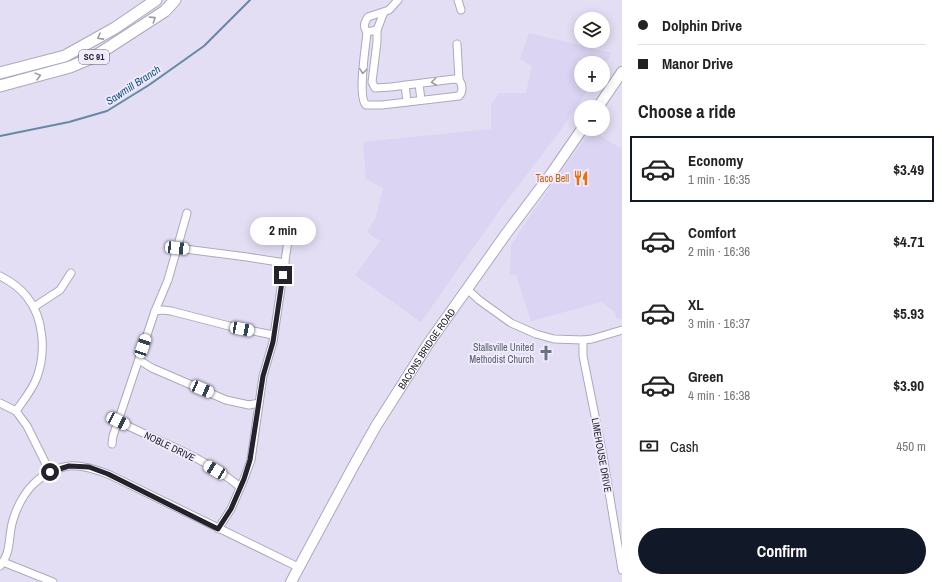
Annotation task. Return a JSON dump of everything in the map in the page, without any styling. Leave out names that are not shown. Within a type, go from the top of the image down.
[{"type":"main road","name":"SC 91","points":[[0,73],[65,56],[115,28],[156,0]]},
{"type":"main road","name":"SC 91","points":[[0,86],[70,67],[94,57],[165,11],[175,0]]},
{"type":"main road","points":[[65,56],[70,67]]},
{"type":"main road","points":[[603,100],[622,72]]},
{"type":"main road","name":"BACONS BRIDGE ROAD","points":[[291,582],[376,426],[428,344],[577,136]]},
{"type":"street","points":[[368,32],[364,28],[364,24],[368,17],[389,10],[398,0]]},
{"type":"street","points":[[458,0],[461,10]]},
{"type":"street","points":[[384,12],[380,26],[377,30],[378,42],[372,82],[375,88],[454,79],[459,80]]},
{"type":"street","points":[[368,32],[377,30]]},
{"type":"street","points":[[368,32],[362,78],[364,103],[368,106],[459,96],[462,89],[459,80],[457,44]]},
{"type":"street","points":[[419,84],[421,100]]},
{"type":"street","points":[[405,85],[407,102]]},
{"type":"street","points":[[112,444],[118,421],[155,311],[168,280],[187,213]]},
{"type":"street","points":[[218,529],[231,509],[244,479],[250,460],[263,376],[273,335],[289,234]]},
{"type":"street","points":[[177,248],[276,261],[285,264]]},
{"type":"street","points":[[34,308],[60,290],[71,273]]},
{"type":"street","points":[[0,276],[27,297],[34,308],[40,323],[42,362],[37,379],[16,411]]},
{"type":"street","points":[[467,289],[479,300],[518,327],[554,339],[592,339],[622,330]]},
{"type":"street","points":[[155,311],[163,310],[273,335]]},
{"type":"street","name":"LIMEHOUSE DRIVE","points":[[583,340],[583,356],[603,456],[622,570]]},
{"type":"street","points":[[139,360],[152,368],[226,400],[249,405],[259,404]]},
{"type":"street","points":[[0,403],[16,411],[27,426],[50,472]]},
{"type":"street","name":"NOBLE DRIVE","points":[[118,421],[200,461],[224,475],[240,487]]},
{"type":"street","points":[[53,582],[2,564],[10,545],[12,521],[20,501],[32,484],[50,472],[69,466],[89,467],[108,474],[298,567]]},
{"type":"shaded area","points":[[529,33],[574,44],[574,48],[591,48],[612,53],[610,56],[574,56],[574,92],[586,92],[581,100],[574,100],[574,110],[560,131],[499,211],[421,322],[355,275],[380,241],[367,232],[376,217],[383,188],[366,179],[363,142],[491,129],[491,105],[499,93],[526,93],[532,66],[520,59]]},
{"type":"shaded area","points":[[587,136],[601,136],[622,149],[622,318],[617,319],[614,311],[601,302],[531,321],[516,275],[510,275],[511,245]]},
{"type":"waterway","name":"Sawmill Branch","points":[[0,136],[69,122],[107,111],[149,85],[204,46],[250,0]]},
{"type":"place","name":"Taco Bell","points":[[581,178]]},
{"type":"place","name":"Stallsville United Methodist Church","points":[[546,353]]},
{"type":"route","points":[[50,472],[69,466],[89,467],[108,474],[218,529],[231,509],[248,470],[263,376],[273,342],[283,275]]}]
